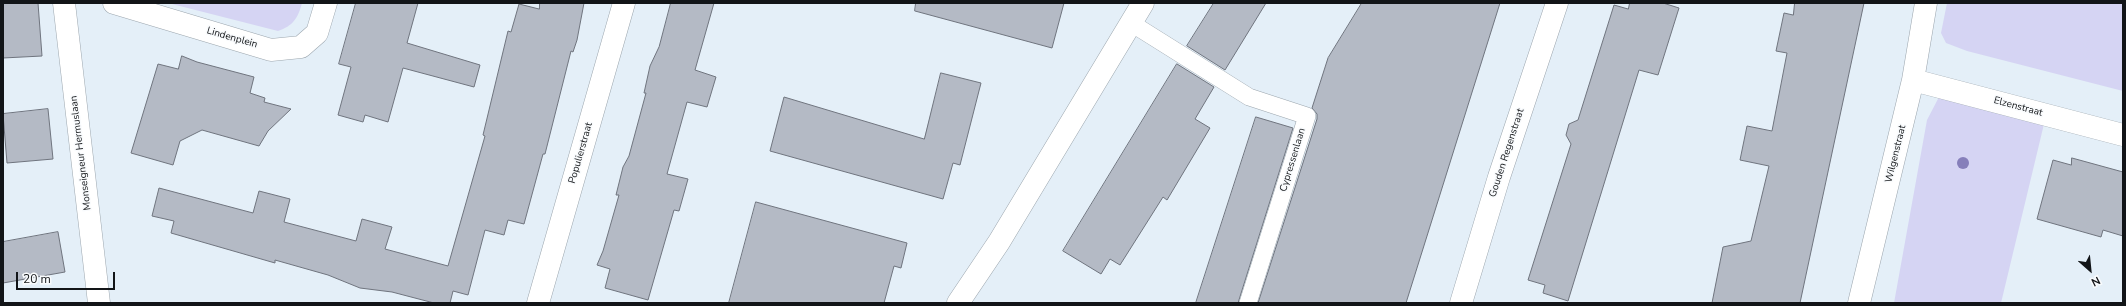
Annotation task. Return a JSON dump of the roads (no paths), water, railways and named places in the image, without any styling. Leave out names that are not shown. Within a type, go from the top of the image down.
[{"type":"street","name":"Monseigneur Hermuslaan","points":[[64,3],[99,303]]},
{"type":"street","name":"Lindenplein","points":[[114,3],[271,50],[301,47],[317,33],[326,3]]},
{"type":"street","name":"Populierstraat","points":[[538,303],[624,3]]},
{"type":"street","points":[[958,303],[999,242],[1143,3]]},
{"type":"street","name":"Gouden Regenstraat","points":[[1460,303],[1499,177],[1556,3]]},
{"type":"street","name":"Wilgenstraat","points":[[1859,303],[1914,80],[1926,3]]},
{"type":"street","name":"Elzenstraat","points":[[1914,80],[2123,135]]},
{"type":"lane","name":"Cypressenlaan","points":[[1131,23],[1249,97],[1307,116],[1248,303]]}]
